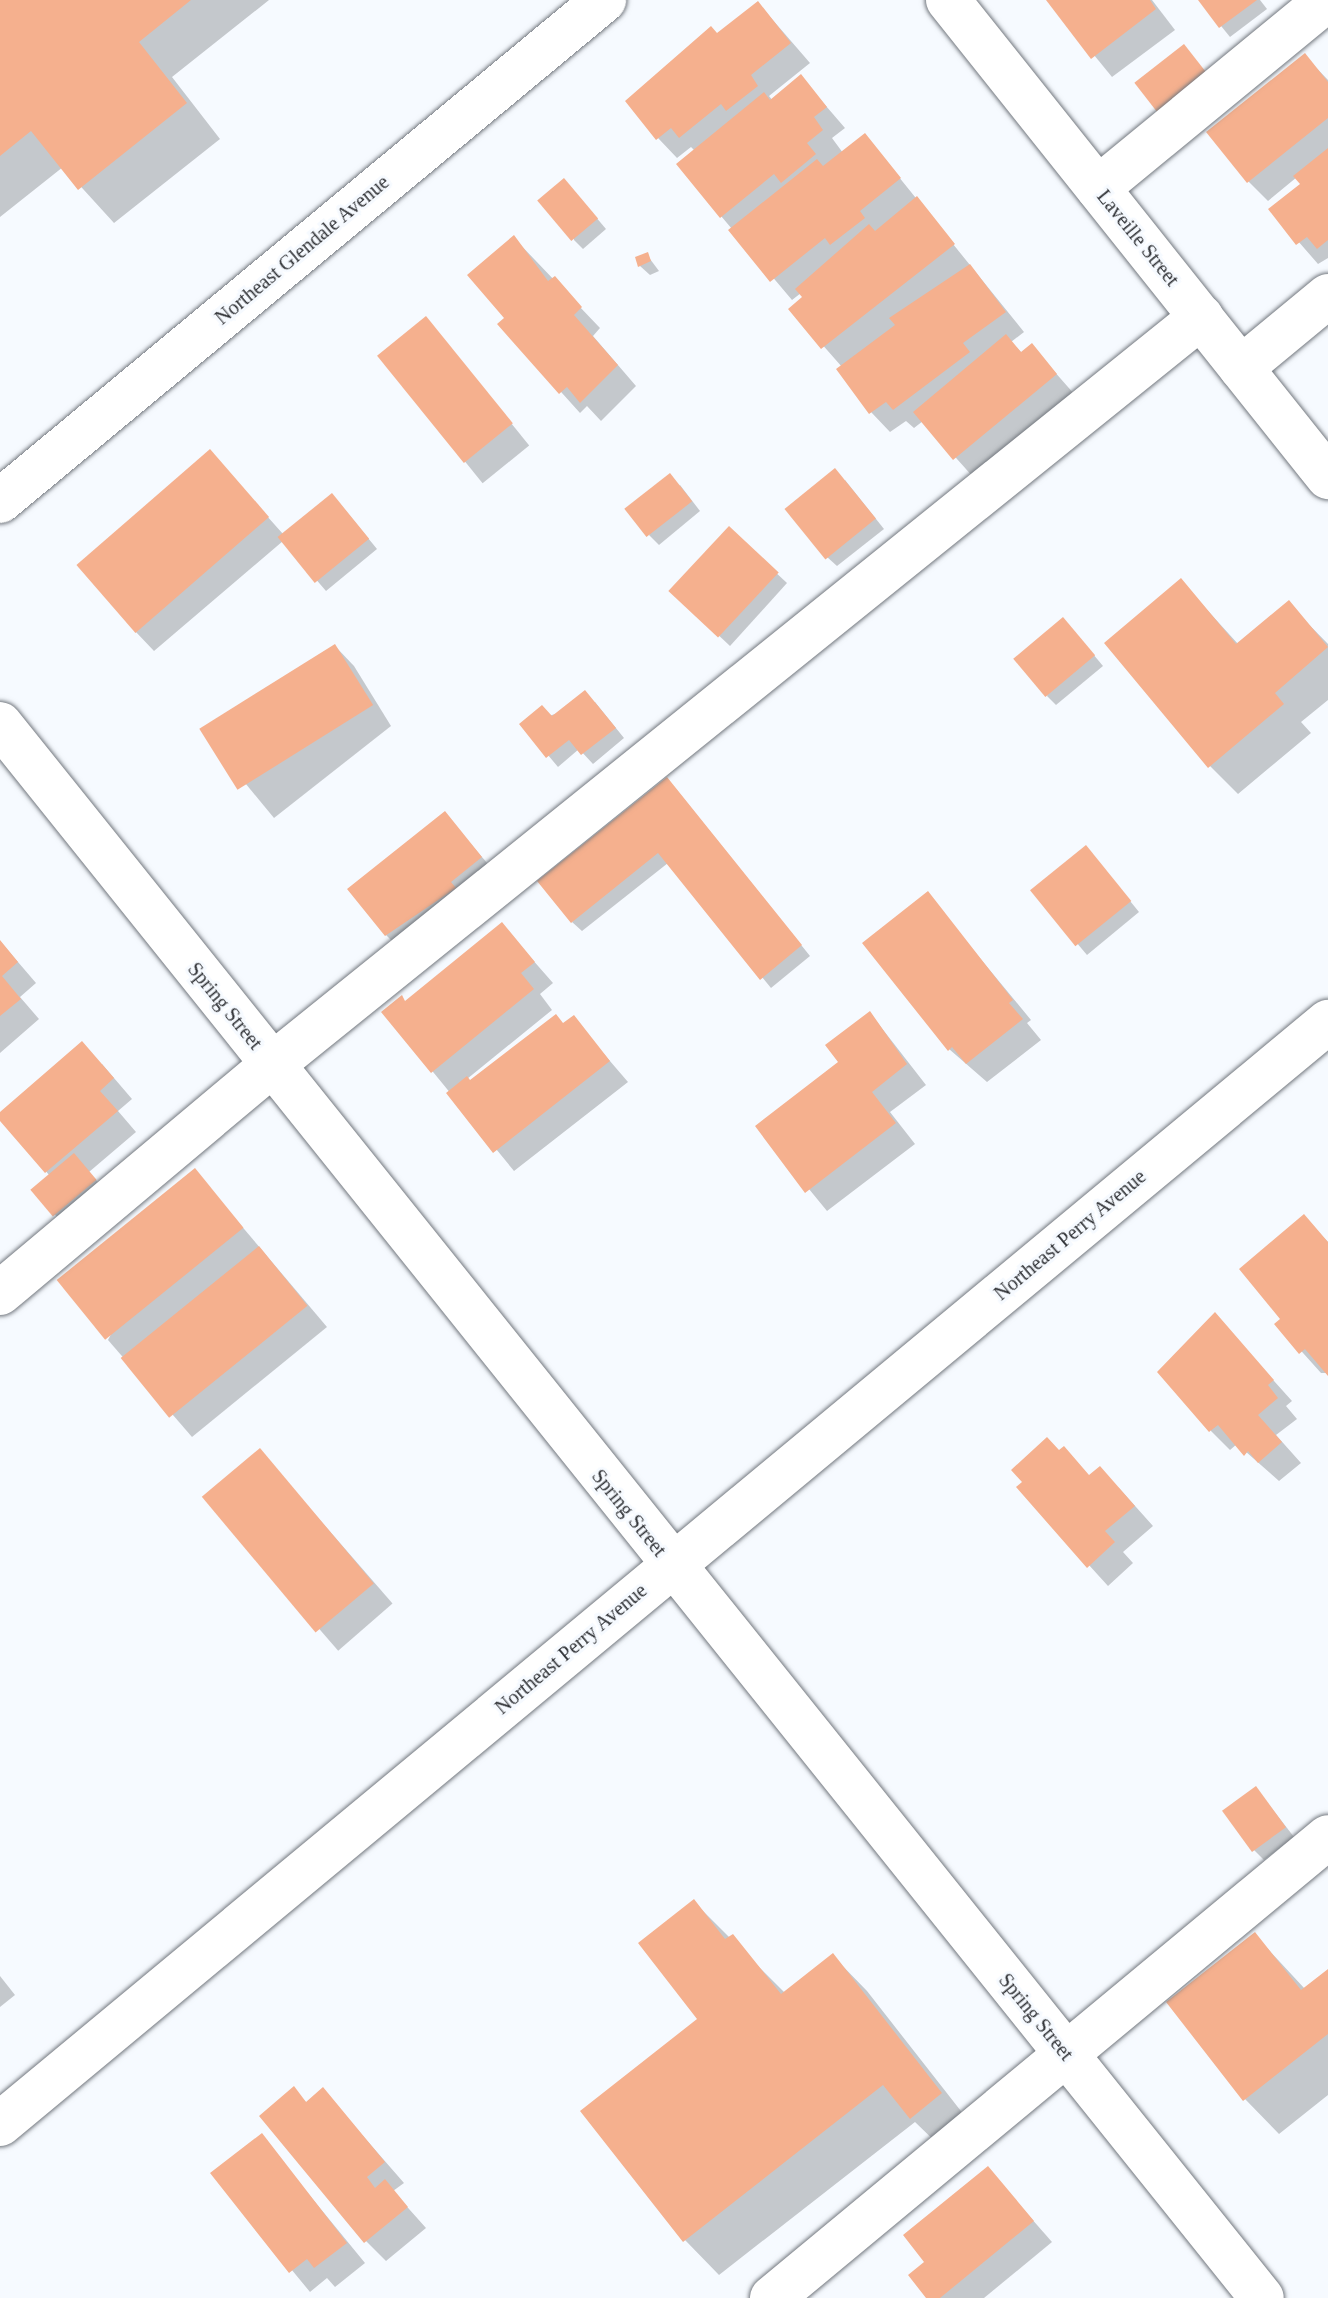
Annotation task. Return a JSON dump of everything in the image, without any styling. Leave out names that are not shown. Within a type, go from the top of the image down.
[{"type":"street","name":"Northeast Glendale Avenue","points":[[0,501],[604,0]]},
{"type":"street","name":"Laveille Street","points":[[948,0],[1328,477]]},
{"type":"street","points":[[1098,188],[1327,0]]},
{"type":"street","points":[[1241,368],[1328,296]]},
{"type":"street","points":[[0,1293],[272,1065],[1201,317]]},
{"type":"street","name":"Spring Street","points":[[0,724],[671,1565],[1262,2298]]},
{"type":"street","name":"Northeast Perry Avenue","points":[[0,2124],[1328,1022]]},
{"type":"street","points":[[772,2298],[1328,1837]]},
{"type":"building","points":[[0,0],[191,0],[139,42],[187,103],[78,190],[31,131],[0,156]]},
{"type":"building","points":[[1046,0],[1150,0],[1156,9],[1091,59]]},
{"type":"building","points":[[1198,0],[1257,0],[1219,28]]},
{"type":"building","points":[[758,1],[791,43],[751,75],[758,86],[726,111],[721,104],[679,138],[671,128],[656,140],[625,101],[711,26],[717,33]]},
{"type":"building","points":[[1184,44],[1210,77],[1160,116],[1134,83]]},
{"type":"building","points":[[1305,53],[1328,82],[1328,118],[1247,183],[1206,132]]},
{"type":"building","points":[[801,74],[827,107],[814,117],[823,130],[807,143],[816,154],[781,183],[774,174],[720,218],[676,164],[764,92],[770,100]]},
{"type":"building","points":[[865,133],[901,178],[860,211],[865,218],[830,245],[825,238],[770,282],[728,230],[817,159],[823,166]]},
{"type":"building","points":[[1328,148],[1328,240],[1317,249],[1307,237],[1296,245],[1268,209],[1300,184],[1293,176]]},
{"type":"building","points":[[564,178],[598,219],[571,241],[537,200]]},
{"type":"building","points":[[917,196],[955,244],[821,349],[788,309],[802,297],[795,289],[869,224],[875,231]]},
{"type":"building","points":[[514,235],[548,281],[555,276],[582,307],[574,315],[618,365],[580,403],[567,387],[559,394],[497,324],[504,318],[467,275]]},
{"type":"building","points":[[648,252],[651,261],[638,267],[635,257]]},
{"type":"building","points":[[970,264],[1006,312],[963,343],[970,352],[893,410],[886,402],[869,414],[836,369],[895,325],[889,318]]},
{"type":"building","points":[[426,316],[513,423],[464,463],[377,356]]},
{"type":"building","points":[[1006,334],[1021,352],[1032,343],[1057,374],[953,460],[913,412]]},
{"type":"building","points":[[210,449],[269,517],[135,633],[76,565]]},
{"type":"building","points":[[835,468],[876,519],[825,559],[784,509]]},
{"type":"building","points":[[670,473],[692,501],[646,537],[624,509]]},
{"type":"building","points":[[332,493],[369,539],[315,583],[278,537]]},
{"type":"building","points":[[729,526],[779,572],[718,637],[668,591]]},
{"type":"building","points":[[1181,578],[1236,644],[1289,600],[1328,647],[1275,693],[1284,704],[1208,768],[1104,643]]},
{"type":"building","points":[[1063,617],[1095,655],[1045,697],[1013,659]]},
{"type":"building","points":[[335,644],[373,705],[237,790],[199,729]]},
{"type":"building","points":[[585,690],[616,728],[581,755],[569,740],[546,758],[519,724],[542,705],[552,716]]},
{"type":"building","points":[[667,777],[802,945],[760,980],[658,853],[571,923],[537,881]]},
{"type":"building","points":[[445,811],[482,857],[451,882],[456,888],[385,936],[347,889]]},
{"type":"building","points":[[1086,845],[1131,901],[1075,946],[1030,890]]},
{"type":"building","points":[[928,891],[1013,1000],[1009,1003],[1023,1019],[966,1064],[952,1047],[948,1051],[862,943]]},
{"type":"building","points":[[502,922],[535,962],[521,973],[534,989],[431,1073],[381,1012],[402,995],[405,1001]]},
{"type":"building","points":[[0,940],[18,962],[2,976],[21,999],[0,1016]]},
{"type":"building","points":[[870,1011],[907,1064],[872,1092],[896,1123],[805,1193],[755,1126],[838,1062],[825,1045]]},
{"type":"building","points":[[556,1014],[563,1023],[574,1015],[610,1061],[493,1153],[446,1093],[467,1076],[470,1080]]},
{"type":"building","points":[[82,1041],[114,1078],[100,1091],[118,1111],[45,1173],[0,1121],[0,1112]]},
{"type":"building","points":[[74,1153],[96,1180],[53,1216],[30,1190]]},
{"type":"building","points":[[195,1168],[243,1228],[105,1340],[57,1280]]},
{"type":"building","points":[[1304,1214],[1328,1242],[1328,1376],[1305,1349],[1299,1354],[1274,1324],[1280,1319],[1239,1269]]},
{"type":"building","points":[[259,1246],[307,1306],[169,1418],[121,1358]]},
{"type":"building","points":[[1215,1312],[1274,1380],[1268,1385],[1278,1398],[1258,1415],[1282,1442],[1258,1463],[1248,1451],[1244,1456],[1218,1425],[1209,1432],[1157,1372]]},
{"type":"building","points":[[1047,1437],[1059,1450],[1064,1446],[1089,1475],[1100,1466],[1135,1506],[1105,1531],[1115,1542],[1087,1568],[1016,1487],[1022,1482],[1011,1470]]},
{"type":"building","points":[[260,1448],[374,1584],[316,1632],[202,1497]]},
{"type":"building","points":[[1256,1786],[1286,1827],[1252,1852],[1222,1811]]},
{"type":"building","points":[[694,1899],[725,1939],[733,1934],[781,1994],[833,1953],[942,2093],[910,2119],[883,2085],[683,2242],[580,2111],[697,2019],[638,1943]]},
{"type":"building","points":[[1255,1932],[1301,1990],[1328,1969],[1328,2034],[1243,2101],[1166,2002]]},
{"type":"building","points":[[294,2086],[306,2102],[323,2087],[385,2162],[367,2177],[375,2188],[385,2179],[408,2207],[364,2243],[259,2116]]},
{"type":"building","points":[[262,2133],[347,2243],[314,2268],[307,2259],[289,2273],[210,2173]]},
{"type":"building","points":[[988,2166],[1034,2221],[940,2298],[926,2298],[908,2275],[924,2262],[903,2235]]}]
